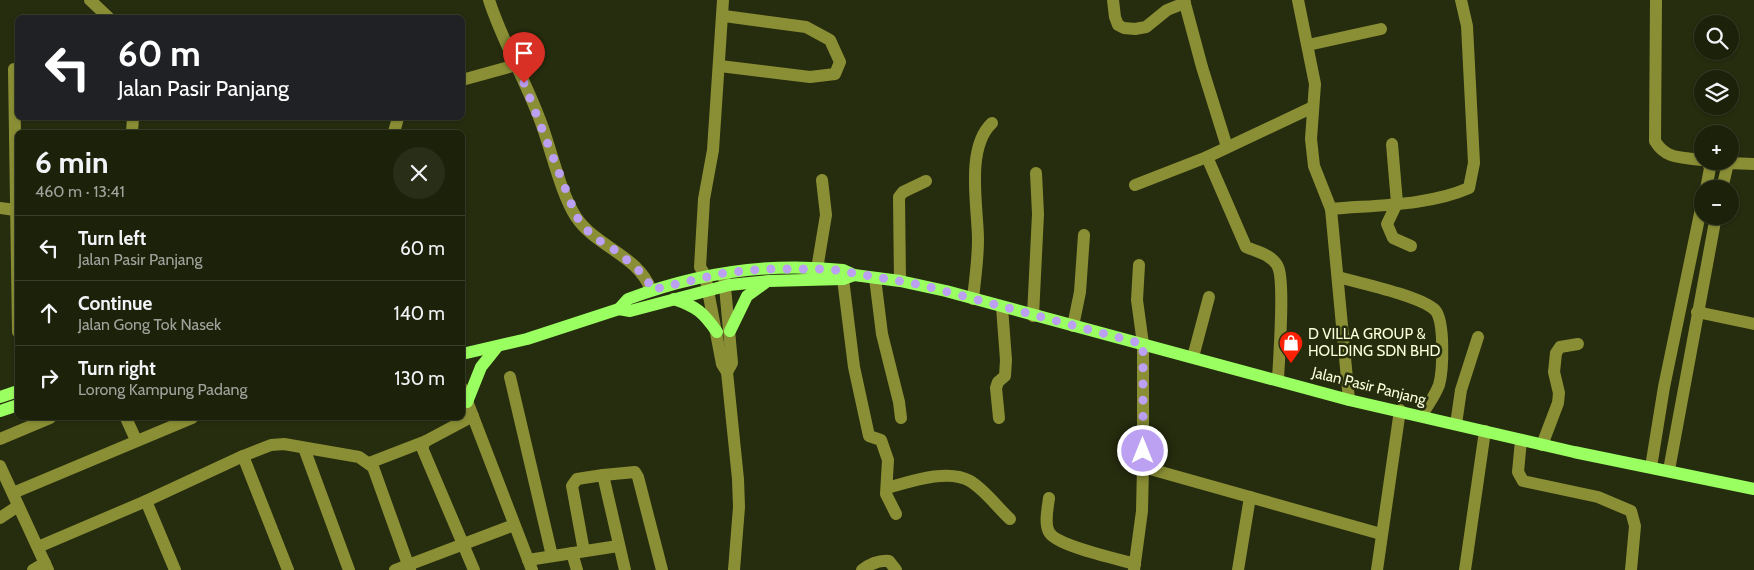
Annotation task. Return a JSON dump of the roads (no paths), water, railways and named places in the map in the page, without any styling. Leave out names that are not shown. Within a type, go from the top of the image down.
[{"type":"main road","points":[[620,309],[628,299],[651,290],[724,273],[764,269],[817,269],[843,270],[849,277]]},
{"type":"main road","points":[[465,353],[497,347],[620,309],[630,311],[726,286],[769,281],[849,277]]},
{"type":"main road","name":"Jalan Pasir Panjang","points":[[849,277],[896,280],[1278,379],[1349,400],[1400,410],[1542,445],[1754,489]]},
{"type":"main road","points":[[674,299],[696,306],[723,331],[747,296],[758,286],[769,281]]},
{"type":"main road","points":[[467,402],[481,367],[497,347]]},
{"type":"main road","points":[[0,398],[15,392]]},
{"type":"main road","points":[[0,411],[15,406]]},
{"type":"street","points":[[90,0],[106,15]]},
{"type":"street","points":[[489,0],[539,118],[576,216],[592,236],[618,252],[647,278],[651,290]]},
{"type":"street","points":[[723,0],[724,16],[714,150],[704,199],[700,267],[705,276],[708,290],[723,331]]},
{"type":"street","points":[[1113,0],[1115,17],[1118,24],[1124,28],[1135,29],[1146,27],[1167,10],[1185,2],[1202,67],[1227,147]]},
{"type":"street","points":[[1298,0],[1315,90],[1311,139],[1314,166],[1331,209],[1349,400]]},
{"type":"street","points":[[1331,209],[1397,203],[1457,193],[1469,188],[1474,162],[1467,26],[1461,0]]},
{"type":"street","points":[[1656,0],[1655,141],[1661,151],[1670,156],[1694,159]]},
{"type":"street","points":[[720,66],[810,77],[835,74],[840,62],[830,40],[806,27],[724,16]]},
{"type":"street","points":[[1308,45],[1381,29]]},
{"type":"street","points":[[465,79],[516,66]]},
{"type":"street","points":[[0,208],[15,210],[14,69]]},
{"type":"street","points":[[1135,185],[1206,157],[1313,107]]},
{"type":"street","points":[[973,299],[978,239],[975,174],[980,144],[986,129],[992,123]]},
{"type":"street","points":[[1392,144],[1397,203],[1387,224],[1390,234],[1399,242],[1411,246]]},
{"type":"street","points":[[1206,157],[1246,247],[1270,257],[1279,267],[1281,290],[1278,379]]},
{"type":"street","points":[[1724,180],[1728,163],[1754,164]]},
{"type":"street","points":[[1033,316],[1038,214],[1036,173]]},
{"type":"street","points":[[817,269],[826,215],[822,180]]},
{"type":"street","points":[[896,280],[899,197],[903,192],[926,181]]},
{"type":"street","points":[[1651,467],[1664,387],[1698,225]]},
{"type":"street","points":[[1669,470],[1714,225]]},
{"type":"street","points":[[1073,326],[1080,292],[1084,235]]},
{"type":"street","points":[[1049,498],[1047,521],[1048,530],[1052,536],[1078,548],[1134,567],[1142,510],[1143,467],[1143,344],[1138,300],[1139,265]]},
{"type":"street","points":[[724,273],[726,286],[722,364],[727,372],[738,478],[739,507],[734,570]]},
{"type":"street","points":[[849,277],[854,367],[865,423],[869,436],[881,440],[886,451],[886,488],[888,500],[896,514]]},
{"type":"street","points":[[1338,277],[1430,306],[1437,312],[1440,319],[1441,346],[1439,385],[1422,416]]},
{"type":"street","points":[[875,278],[882,334],[899,402],[901,418]]},
{"type":"street","points":[[1193,357],[1209,297]]},
{"type":"street","points":[[999,418],[996,388],[998,382],[1005,376],[1006,370],[1002,307]]},
{"type":"street","points":[[1697,312],[1754,324]]},
{"type":"street","points":[[1456,424],[1461,390],[1478,337]]},
{"type":"street","points":[[1542,445],[1558,403],[1559,391],[1554,378],[1556,353],[1560,347],[1578,344]]},
{"type":"street","points":[[510,378],[552,556]]},
{"type":"street","points":[[465,396],[530,565],[552,556],[618,546]]},
{"type":"street","points":[[1378,570],[1381,534],[1400,410]]},
{"type":"street","points":[[369,462],[426,441],[473,416]]},
{"type":"street","points":[[0,439],[45,420]]},
{"type":"street","points":[[127,420],[136,440]]},
{"type":"street","points":[[13,493],[187,420]]},
{"type":"street","points":[[1465,570],[1485,431]]},
{"type":"street","points":[[1520,440],[1518,472],[1523,481],[1598,497],[1631,511],[1635,520],[1631,570]]},
{"type":"street","points":[[426,441],[423,444],[423,450],[474,570]]},
{"type":"street","points":[[38,547],[146,501],[243,456],[278,444],[359,457],[369,462],[373,467],[409,567]]},
{"type":"street","points":[[304,448],[349,570]]},
{"type":"street","points":[[243,456],[288,570]]},
{"type":"street","points":[[0,466],[47,567],[33,570]]},
{"type":"street","points":[[1143,467],[1381,534]]},
{"type":"street","points":[[577,570],[578,552],[572,486],[577,479],[629,471],[635,472],[638,476],[662,570]]},
{"type":"street","points":[[603,475],[625,570]]},
{"type":"street","points":[[886,488],[931,476],[965,479],[973,483],[1010,519]]},
{"type":"street","points":[[1238,570],[1250,497]]},
{"type":"street","points":[[146,501],[175,570]]},
{"type":"street","points":[[0,518],[18,506]]},
{"type":"street","points":[[395,570],[409,567],[514,525]]},
{"type":"street","points":[[862,570],[870,564],[884,561],[889,561],[896,570]]},
{"type":"place","name":"D VILLA GROUP & HOLDING SDN BHD","points":[[1291,364]]}]
